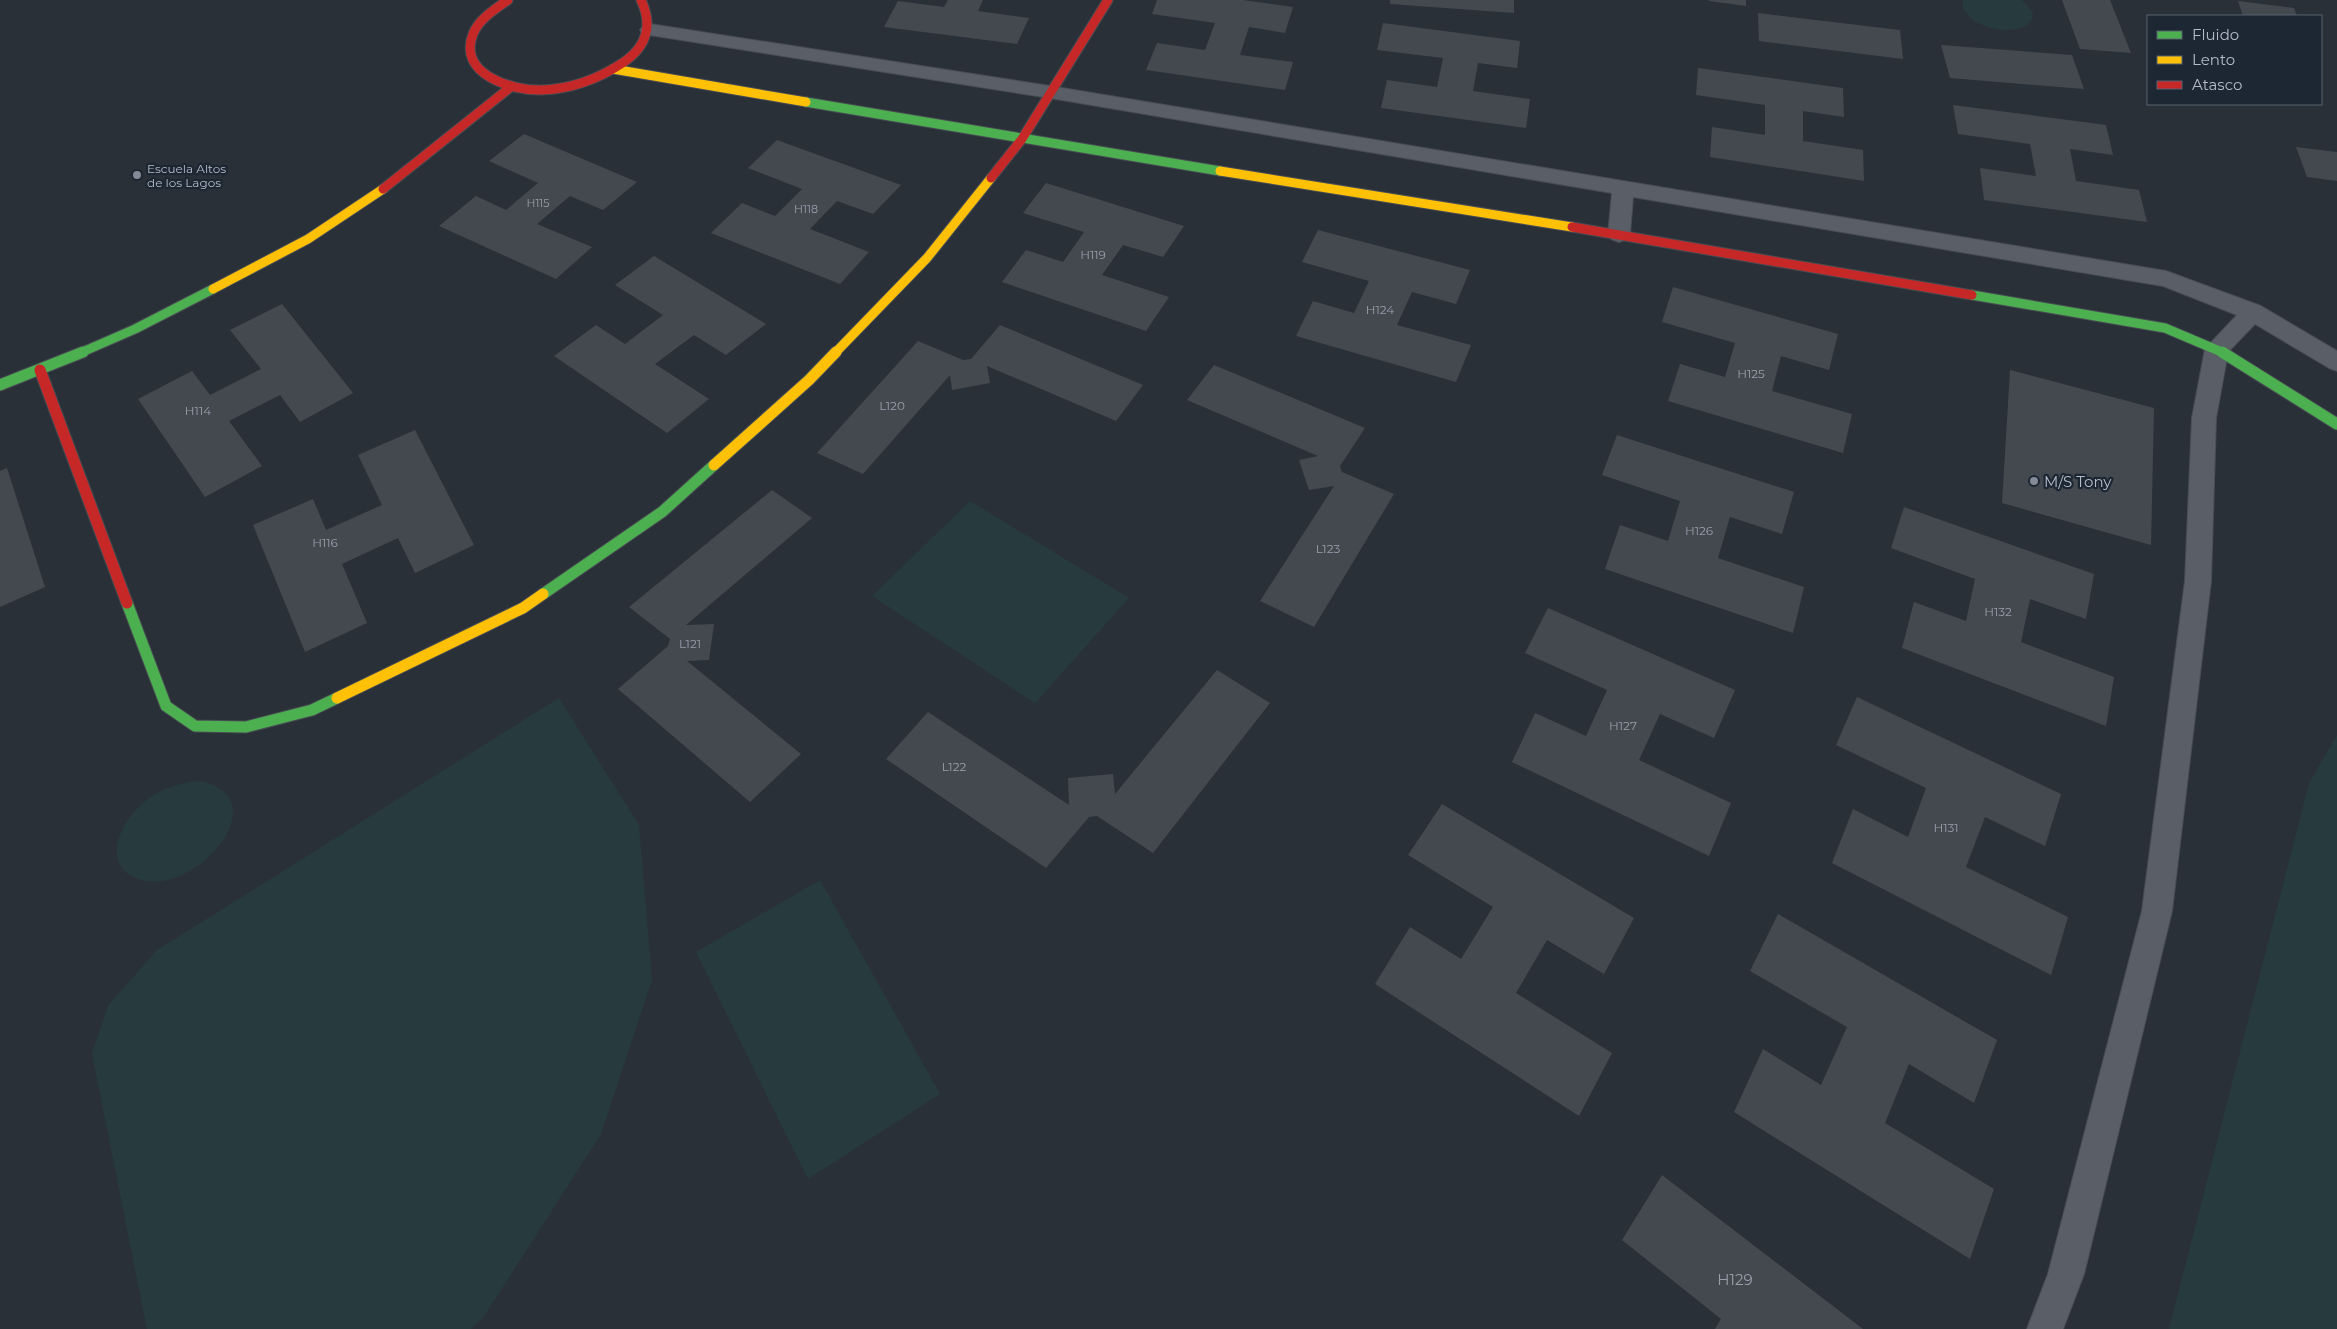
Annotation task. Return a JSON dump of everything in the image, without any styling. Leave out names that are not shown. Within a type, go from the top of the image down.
[{"type":"street","points":[[508,0],[491,10],[474,28],[468,46],[473,63],[488,77],[512,86],[540,89],[570,85],[599,77],[623,63],[642,47],[650,30],[650,14],[641,0]]},
{"type":"street","points":[[40,370],[166,706],[195,726],[246,727],[312,710],[523,608],[662,512],[809,380],[927,258],[1022,139],[1108,0]]},
{"type":"street","points":[[650,30],[1050,92],[2166,279],[2253,312],[2337,362]]},
{"type":"street","points":[[613,69],[1022,139],[1619,234],[2165,328],[2217,349],[2337,424]]},
{"type":"street","points":[[0,385],[40,370],[170,313],[308,239],[378,193],[512,86]]},
{"type":"street","points":[[1619,234],[1623,187]]},
{"type":"street","points":[[2045,1329],[2066,1274],[2156,911],[2198,581],[2204,418],[2217,349],[2253,312]]},
{"type":"green space","points":[[1963,0],[2022,0],[2033,13],[2029,22],[2021,28],[2009,30],[1995,29],[1982,25],[1971,18],[1964,10]]},
{"type":"green space","points":[[970,501],[1129,598],[1035,703],[872,596]]},
{"type":"green space","points":[[559,698],[639,825],[652,980],[601,1134],[483,1318],[471,1329],[147,1329],[92,1053],[109,1004],[157,950]]},
{"type":"green space","points":[[2337,735],[2337,1329],[2169,1329],[2309,783]]},
{"type":"green space","points":[[198,781],[222,790],[232,804],[232,822],[222,841],[207,859],[187,873],[164,881],[142,880],[129,874],[121,866],[117,856],[117,845],[121,833],[134,812],[149,798],[162,790],[183,783]]},
{"type":"green space","points":[[820,880],[940,1094],[808,1179],[696,952]]},
{"type":"building","points":[[948,0],[983,0],[978,11],[1029,18],[1017,44],[884,27],[898,1],[944,7]]},
{"type":"building","points":[[1157,0],[1243,0],[1293,7],[1285,33],[1249,27],[1240,55],[1293,62],[1285,90],[1146,70],[1157,43],[1205,50],[1215,23],[1152,14]]},
{"type":"building","points":[[1390,0],[1514,0],[1514,13],[1390,4]]},
{"type":"building","points":[[1746,0],[1746,6],[1709,1]]},
{"type":"building","points":[[2062,0],[2110,0],[2131,53],[2080,49]]},
{"type":"building","points":[[2238,1],[2294,8],[2297,15],[2243,15]]},
{"type":"building","points":[[1758,13],[1900,30],[1903,59],[1759,41]]},
{"type":"building","points":[[1383,23],[1520,41],[1517,68],[1478,63],[1473,91],[1530,99],[1526,128],[1381,108],[1387,80],[1437,87],[1443,58],[1377,50]]},
{"type":"building","points":[[1941,45],[2072,55],[2084,89],[1950,78]]},
{"type":"building","points":[[1698,68],[1843,88],[1844,117],[1803,111],[1803,141],[1863,150],[1864,181],[1710,157],[1712,127],[1765,135],[1765,105],[1696,95]]},
{"type":"building","points":[[1953,105],[2106,125],[2113,155],[2070,149],[2076,181],[2139,190],[2147,222],[1984,200],[1980,168],[2036,176],[2030,144],[1958,134]]},
{"type":"building","points":[[524,134],[637,182],[603,210],[570,196],[537,224],[592,247],[556,279],[439,226],[476,196],[506,210],[538,183],[489,161]]},
{"type":"building","points":[[777,140],[901,185],[873,214],[837,201],[810,229],[869,252],[840,284],[711,233],[742,203],[775,216],[802,189],[748,168]]},
{"type":"building","points":[[2296,147],[2337,152],[2337,181],[2307,177]]},
{"type":"building","points":[[1046,183],[1184,226],[1163,257],[1123,245],[1102,275],[1169,297],[1146,331],[1002,282],[1026,250],[1063,262],[1084,232],[1023,213]]},
{"type":"building","points":[[1318,230],[1470,270],[1456,304],[1412,292],[1397,325],[1471,345],[1456,382],[1296,336],[1313,301],[1354,313],[1369,281],[1302,262]]},
{"type":"building","points":[[654,256],[766,324],[726,355],[694,335],[655,364],[709,399],[667,433],[554,356],[596,325],[625,344],[663,315],[615,285]]},
{"type":"building","points":[[1673,287],[1838,334],[1829,370],[1781,356],[1772,391],[1852,414],[1843,453],[1668,401],[1680,364],[1725,377],[1735,343],[1662,322]]},
{"type":"building","points":[[282,304],[353,393],[300,422],[280,395],[229,421],[262,466],[205,497],[138,399],[192,371],[210,395],[261,369],[230,330]]},
{"type":"building","points":[[1000,325],[1143,385],[1116,421],[987,366],[990,383],[952,390],[950,375],[863,474],[817,453],[918,341],[963,360],[971,359]]},
{"type":"building","points":[[1214,365],[1365,428],[1340,466],[1342,472],[1394,494],[1314,627],[1260,601],[1334,486],[1309,490],[1299,460],[1318,456],[1187,400]]},
{"type":"building","points":[[2010,370],[2154,408],[2151,545],[2002,503]]},
{"type":"building","points":[[415,430],[474,545],[415,573],[398,538],[342,564],[367,623],[305,652],[253,525],[313,499],[326,530],[382,505],[358,455]]},
{"type":"building","points":[[1617,435],[1794,492],[1782,534],[1730,517],[1718,558],[1804,587],[1793,633],[1605,569],[1620,525],[1668,541],[1680,501],[1602,475]]},
{"type":"building","points":[[7,468],[45,587],[0,607],[0,471]]},
{"type":"building","points":[[772,490],[812,518],[686,625],[714,624],[709,660],[687,661],[801,754],[750,802],[618,689],[668,646],[670,639],[629,607]]},
{"type":"building","points":[[1904,507],[2094,574],[2086,619],[2030,599],[2021,642],[2114,677],[2106,726],[1902,648],[1914,602],[1966,621],[1975,579],[1891,548]]},
{"type":"building","points":[[1548,608],[1735,690],[1714,738],[1660,714],[1639,760],[1731,803],[1709,856],[1512,762],[1535,713],[1586,736],[1607,690],[1525,653]]},
{"type":"building","points":[[1217,670],[1270,703],[1153,853],[1097,816],[1089,817],[1046,868],[886,759],[928,712],[1069,805],[1068,778],[1113,774],[1115,794]]},
{"type":"building","points":[[1857,697],[2061,794],[2045,846],[1985,817],[1966,867],[2068,917],[2051,975],[1832,863],[1853,809],[1908,837],[1926,788],[1836,745]]},
{"type":"building","points":[[1442,804],[1634,918],[1604,974],[1547,940],[1516,993],[1612,1053],[1579,1116],[1375,984],[1410,927],[1461,959],[1493,907],[1408,855]]},
{"type":"building","points":[[1778,914],[1997,1040],[1974,1103],[1909,1064],[1885,1123],[1994,1189],[1970,1259],[1734,1112],[1763,1049],[1821,1085],[1847,1027],[1750,971]]},
{"type":"building","points":[[1662,1175],[1863,1329],[1715,1329],[1721,1319],[1622,1240]]},
{"type":"traffic: fast","points":[[806,102],[1220,171]]},
{"type":"traffic: fast","points":[[0,385],[108,341],[213,289]]},
{"type":"traffic: fast","points":[[1972,295],[2165,328],[2217,349],[2337,424]]},
{"type":"traffic: fast","points":[[543,594],[662,512],[714,465]]},
{"type":"traffic: fast","points":[[127,603],[166,706],[195,726],[246,727],[312,710],[337,698]]},
{"type":"traffic: slow","points":[[613,69],[806,102]]},
{"type":"traffic: slow","points":[[1220,171],[1572,227]]},
{"type":"traffic: slow","points":[[714,465],[809,380],[927,258],[991,178]]},
{"type":"traffic: slow","points":[[213,289],[308,239],[383,189]]},
{"type":"traffic: slow","points":[[337,698],[523,608],[543,594]]},
{"type":"traffic: jam","points":[[508,0],[488,15],[476,29],[469,48],[471,60],[479,70],[489,77],[530,90],[553,89],[587,81],[609,71],[628,59],[641,46],[648,32],[648,17],[641,0]]},
{"type":"traffic: jam","points":[[991,178],[1022,139],[1108,0]]},
{"type":"traffic: jam","points":[[383,189],[512,86]]},
{"type":"traffic: jam","points":[[1572,227],[1972,295]]},
{"type":"traffic: jam","points":[[40,370],[127,603]]},
{"type":"place","name":"Escuela Altos de los Lagos","points":[[137,175]]},
{"type":"place","name":"M/S Tony","points":[[2034,481]]}]
